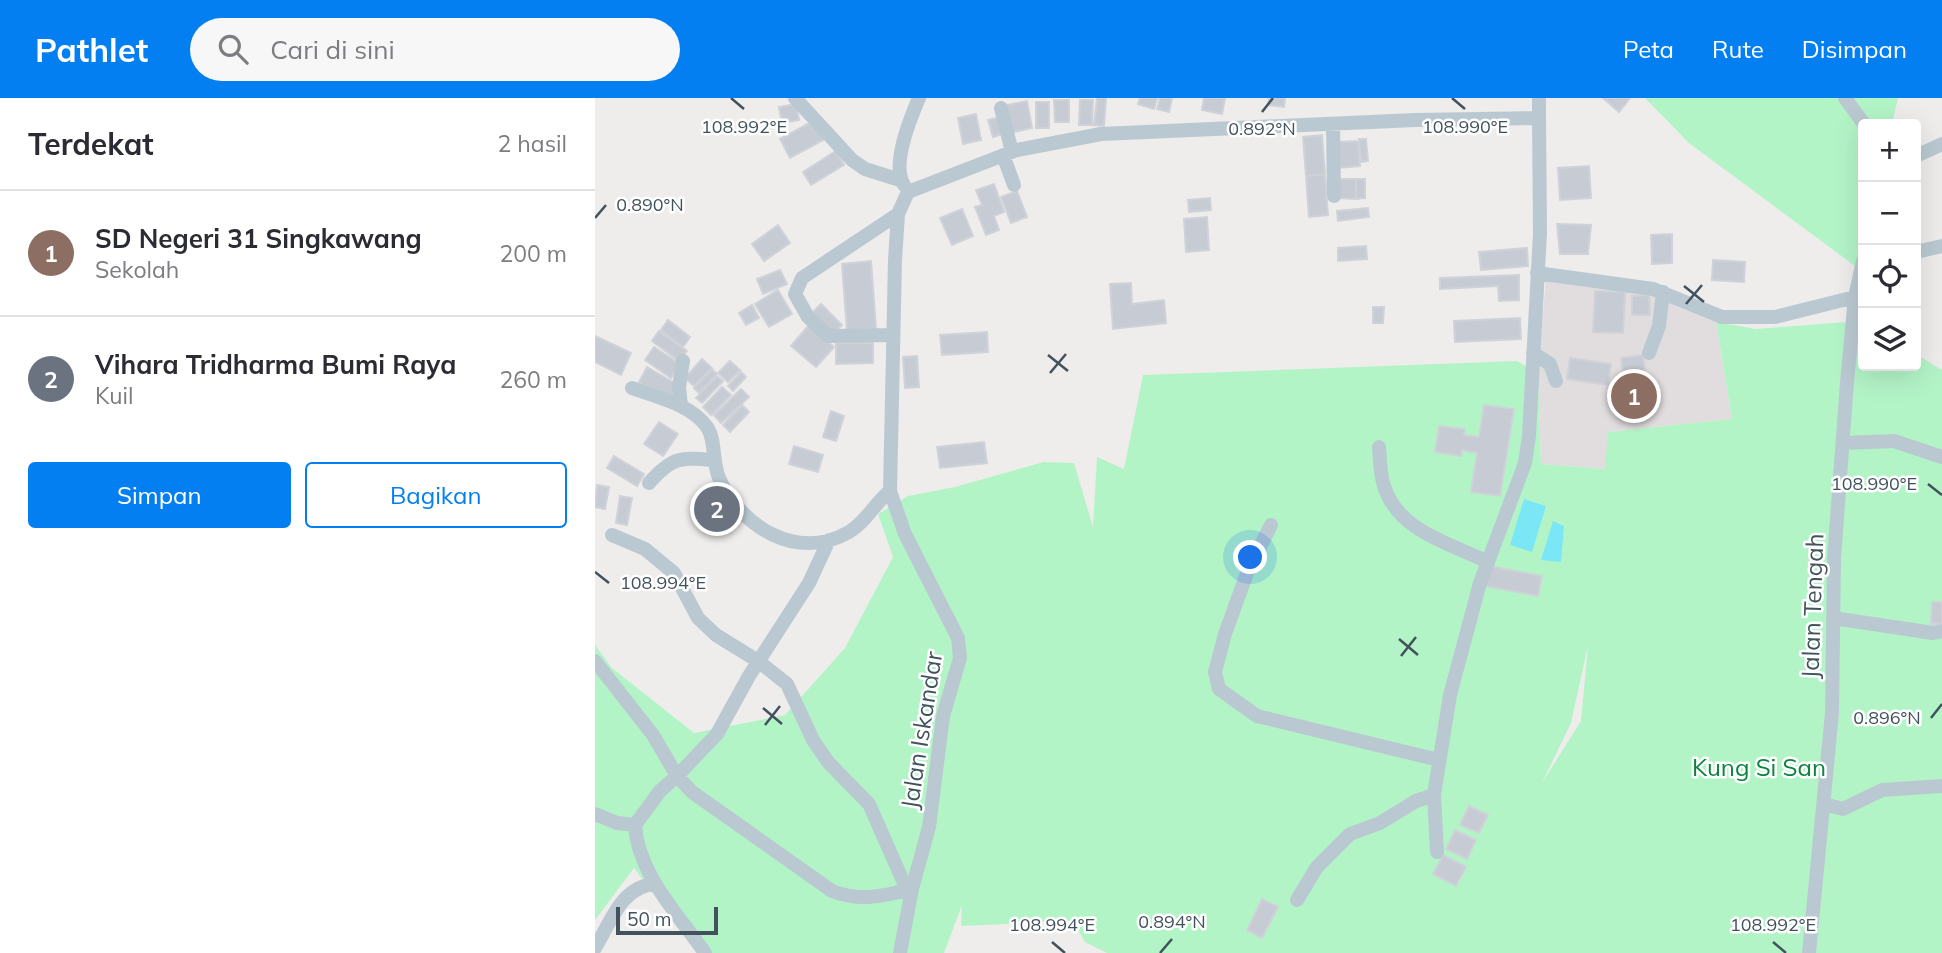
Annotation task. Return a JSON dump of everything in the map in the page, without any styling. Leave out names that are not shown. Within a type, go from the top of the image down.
[{"type":"street","points":[[795,98],[852,160],[865,169],[904,186],[1007,154],[1065,140],[1129,131],[1539,118]]},
{"type":"street","name":"Jalan Iskandar","points":[[900,953],[909,890],[929,827],[943,716],[960,658],[958,638],[905,534],[890,491],[898,214],[904,186],[905,137],[919,98]]},
{"type":"street","points":[[1437,852],[1434,795],[1450,695],[1488,562],[1525,463],[1540,233],[1539,98]]},
{"type":"street","points":[[1845,98],[1860,119]]},
{"type":"street","points":[[1001,108],[1014,185]]},
{"type":"street","points":[[1333,125],[1334,196]]},
{"type":"street","points":[[1921,154],[1942,144]]},
{"type":"street","points":[[893,335],[828,336],[808,317],[795,293],[802,278],[898,214]]},
{"type":"street","points":[[1921,251],[1941,246],[1942,230]]},
{"type":"street","points":[[1537,273],[1663,292],[1712,314],[1756,318],[1775,317],[1855,297]]},
{"type":"street","name":"Jalan Tengah","points":[[1809,953],[1832,713],[1834,559],[1845,443],[1846,382],[1858,285]]},
{"type":"street","points":[[1650,353],[1659,326],[1663,292]]},
{"type":"street","points":[[1533,354],[1550,364],[1556,381]]},
{"type":"street","points":[[681,406],[679,380],[683,361]]},
{"type":"street","points":[[632,388],[681,406],[707,426],[713,460],[729,498],[759,527],[783,541],[800,544],[829,541],[850,532],[890,491]]},
{"type":"street","points":[[1845,443],[1894,441],[1942,457]]},
{"type":"street","points":[[1379,447],[1383,485],[1397,513],[1410,525],[1488,562]]},
{"type":"street","points":[[649,483],[664,466],[677,459],[713,460]]},
{"type":"street","points":[[1271,525],[1247,573],[1225,635],[1215,672],[1219,689],[1257,716],[1440,760]]},
{"type":"street","points":[[595,661],[653,735],[677,776],[699,798],[832,891],[853,898],[865,898],[909,890],[869,804],[828,762],[813,740],[787,684],[758,661],[716,635],[698,618],[674,573],[645,550],[612,535]]},
{"type":"street","points":[[705,953],[656,884],[638,851],[635,825],[660,791],[717,734],[758,661],[809,583],[829,541]]},
{"type":"street","points":[[1833,618],[1937,632]]},
{"type":"street","points":[[1824,804],[1843,808],[1882,790],[1942,786]]},
{"type":"street","points":[[1297,900],[1317,867],[1350,834],[1434,795]]},
{"type":"street","points":[[595,814],[617,823],[635,825]]},
{"type":"street","points":[[595,948],[629,892],[643,885],[656,884]]},
{"type":"shaded area","points":[[1546,279],[1656,290],[1675,306],[1716,322],[1732,419],[1608,432],[1606,469],[1541,464],[1538,373]]},
{"type":"green space","points":[[1645,98],[1898,98],[1893,119],[1858,119],[1858,268],[1689,143]]},
{"type":"green space","name":"Kung Si San","points":[[1858,321],[1858,371],[1921,371],[1921,357],[1942,370],[1942,953],[1107,953],[1085,942],[1073,921],[961,926],[962,905],[944,953],[698,953],[634,868],[595,920],[595,645],[612,668],[694,733],[785,715],[845,648],[893,557],[878,514],[908,496],[955,487],[1044,462],[1074,463],[1093,527],[1097,457],[1124,469],[1143,375],[1517,361],[1538,373],[1541,464],[1605,469],[1608,432],[1732,419],[1716,322],[1756,329]],"holes":[[[1588,646],[1581,721],[1542,783],[1571,723]]]},
{"type":"water","points":[[1524,499],[1546,506],[1532,552],[1510,545]]},
{"type":"water","points":[[1553,521],[1564,526],[1561,562],[1541,560]]},
{"type":"building","points":[[1097,98],[1106,98],[1104,126],[1094,125]]},
{"type":"building","points":[[1140,98],[1157,98],[1154,109],[1138,104]]},
{"type":"building","points":[[1160,98],[1172,98],[1169,112],[1157,109]]},
{"type":"building","points":[[1204,98],[1225,98],[1222,114],[1202,110]]},
{"type":"building","points":[[1269,98],[1285,98],[1284,107],[1268,105]]},
{"type":"building","points":[[1603,98],[1630,98],[1619,112]]},
{"type":"building","points":[[1054,100],[1069,100],[1069,122],[1055,122]]},
{"type":"building","points":[[1080,100],[1093,100],[1092,125],[1079,125]]},
{"type":"building","points":[[1027,101],[1032,128],[1009,133],[1003,106]]},
{"type":"building","points":[[1036,102],[1049,102],[1049,128],[1036,128]]},
{"type":"building","points":[[796,104],[799,120],[782,123],[779,107]]},
{"type":"building","points":[[976,114],[981,140],[963,144],[958,118]]},
{"type":"building","points":[[1001,117],[1006,133],[993,137],[988,120]]},
{"type":"building","points":[[815,120],[825,139],[790,158],[780,139]]},
{"type":"building","points":[[1322,135],[1325,174],[1306,176],[1303,137]]},
{"type":"building","points":[[1359,139],[1366,139],[1368,161],[1361,162]]},
{"type":"building","points":[[1358,141],[1360,166],[1338,168],[1337,142]]},
{"type":"building","points":[[836,151],[844,165],[811,185],[803,172]]},
{"type":"building","points":[[1589,166],[1591,198],[1560,200],[1558,168]]},
{"type":"building","points":[[1325,174],[1328,215],[1309,217],[1306,176]]},
{"type":"building","points":[[1337,179],[1356,179],[1356,199],[1337,198]]},
{"type":"building","points":[[1356,179],[1365,179],[1365,198],[1356,199]]},
{"type":"building","points":[[994,184],[1004,212],[994,216],[999,230],[986,235],[975,207],[982,205],[976,190]]},
{"type":"building","points":[[1017,191],[1027,217],[1011,223],[1001,197]]},
{"type":"building","points":[[1210,198],[1211,210],[1189,212],[1188,200]]},
{"type":"building","points":[[1368,208],[1369,217],[1338,221],[1337,211]]},
{"type":"building","points":[[962,209],[973,236],[952,245],[940,218]]},
{"type":"building","points":[[1207,217],[1209,250],[1186,252],[1184,219]]},
{"type":"building","points":[[1557,224],[1591,225],[1588,254],[1560,254]]},
{"type":"building","points":[[778,225],[790,243],[764,261],[752,244]]},
{"type":"building","points":[[1672,234],[1672,263],[1652,264],[1651,235]]},
{"type":"building","points":[[1366,246],[1367,259],[1338,261],[1338,248]]},
{"type":"building","points":[[1527,248],[1528,266],[1481,270],[1479,252]]},
{"type":"building","points":[[1713,260],[1745,262],[1744,282],[1712,280]]},
{"type":"building","points":[[871,261],[876,328],[847,331],[842,264]]},
{"type":"building","points":[[780,270],[787,284],[763,294],[757,279]]},
{"type":"building","points":[[1519,275],[1519,300],[1499,301],[1498,286],[1440,289],[1440,278]]},
{"type":"building","points":[[1131,283],[1132,304],[1164,300],[1166,323],[1113,329],[1110,284]]},
{"type":"building","points":[[778,290],[792,314],[769,327],[755,304]]},
{"type":"building","points":[[1595,291],[1625,292],[1623,333],[1593,332]]},
{"type":"building","points":[[1649,295],[1650,315],[1632,315],[1632,296]]},
{"type":"building","points":[[821,304],[842,325],[831,336],[810,315]]},
{"type":"building","points":[[752,305],[759,318],[746,325],[739,313]]},
{"type":"building","points":[[1373,307],[1384,307],[1383,323],[1373,323]]},
{"type":"building","points":[[1520,318],[1521,339],[1455,342],[1454,321]]},
{"type":"building","points":[[668,320],[690,337],[683,347],[661,330]]},
{"type":"building","points":[[809,325],[834,347],[816,367],[791,346]]},
{"type":"building","points":[[659,331],[687,351],[679,361],[652,341]]},
{"type":"building","points":[[987,332],[988,352],[942,355],[940,335]]},
{"type":"building","points":[[595,336],[631,353],[621,375],[595,362]]},
{"type":"building","points":[[836,343],[873,343],[873,363],[836,364]]},
{"type":"building","points":[[654,347],[680,364],[671,378],[645,360]]},
{"type":"building","points":[[1643,355],[1647,388],[1626,391],[1621,358]]},
{"type":"building","points":[[917,356],[919,387],[905,388],[903,357]]},
{"type":"building","points":[[1570,358],[1611,364],[1608,385],[1567,379]]},
{"type":"building","points":[[702,359],[712,368],[694,386],[685,378]]},
{"type":"building","points":[[730,361],[740,370],[728,382],[718,373]]},
{"type":"building","points":[[647,367],[678,385],[669,399],[639,382]]},
{"type":"building","points":[[712,369],[717,374],[699,393],[694,388]]},
{"type":"building","points":[[741,372],[746,377],[733,391],[728,386]]},
{"type":"building","points":[[717,376],[723,381],[702,403],[696,398]]},
{"type":"building","points":[[722,387],[731,395],[711,415],[703,407]]},
{"type":"building","points":[[741,389],[749,397],[721,423],[714,415]]},
{"type":"building","points":[[742,405],[749,412],[730,432],[723,425]]},
{"type":"building","points":[[1484,405],[1514,409],[1500,496],[1471,492],[1477,453],[1462,450],[1461,456],[1435,452],[1439,426],[1465,429],[1464,435],[1479,437]]},
{"type":"building","points":[[831,411],[844,416],[836,441],[823,437]]},
{"type":"building","points":[[659,422],[678,434],[663,456],[644,444]]},
{"type":"building","points":[[984,442],[987,463],[940,468],[937,447]]},
{"type":"building","points":[[794,446],[823,455],[818,472],[789,464]]},
{"type":"building","points":[[614,456],[644,474],[637,486],[607,468]]},
{"type":"building","points":[[597,485],[609,487],[605,509],[595,507]]},
{"type":"building","points":[[620,496],[632,498],[627,525],[616,523]]},
{"type":"building","points":[[1490,566],[1542,576],[1538,596],[1486,586]]},
{"type":"building","points":[[1932,602],[1942,602],[1942,624],[1931,624]]},
{"type":"building","points":[[1469,806],[1488,815],[1479,833],[1460,825]]},
{"type":"building","points":[[1455,830],[1476,840],[1467,859],[1446,849]]},
{"type":"building","points":[[1443,855],[1466,867],[1456,886],[1433,874]]},
{"type":"building","points":[[1262,899],[1278,907],[1262,938],[1247,930]]},
{"type":"place","name":"SD Negeri 31 Singkawang","points":[[1634,396]]},
{"type":"place","name":"Vihara Tridharma Bumi Raya","points":[[717,509]]}]
